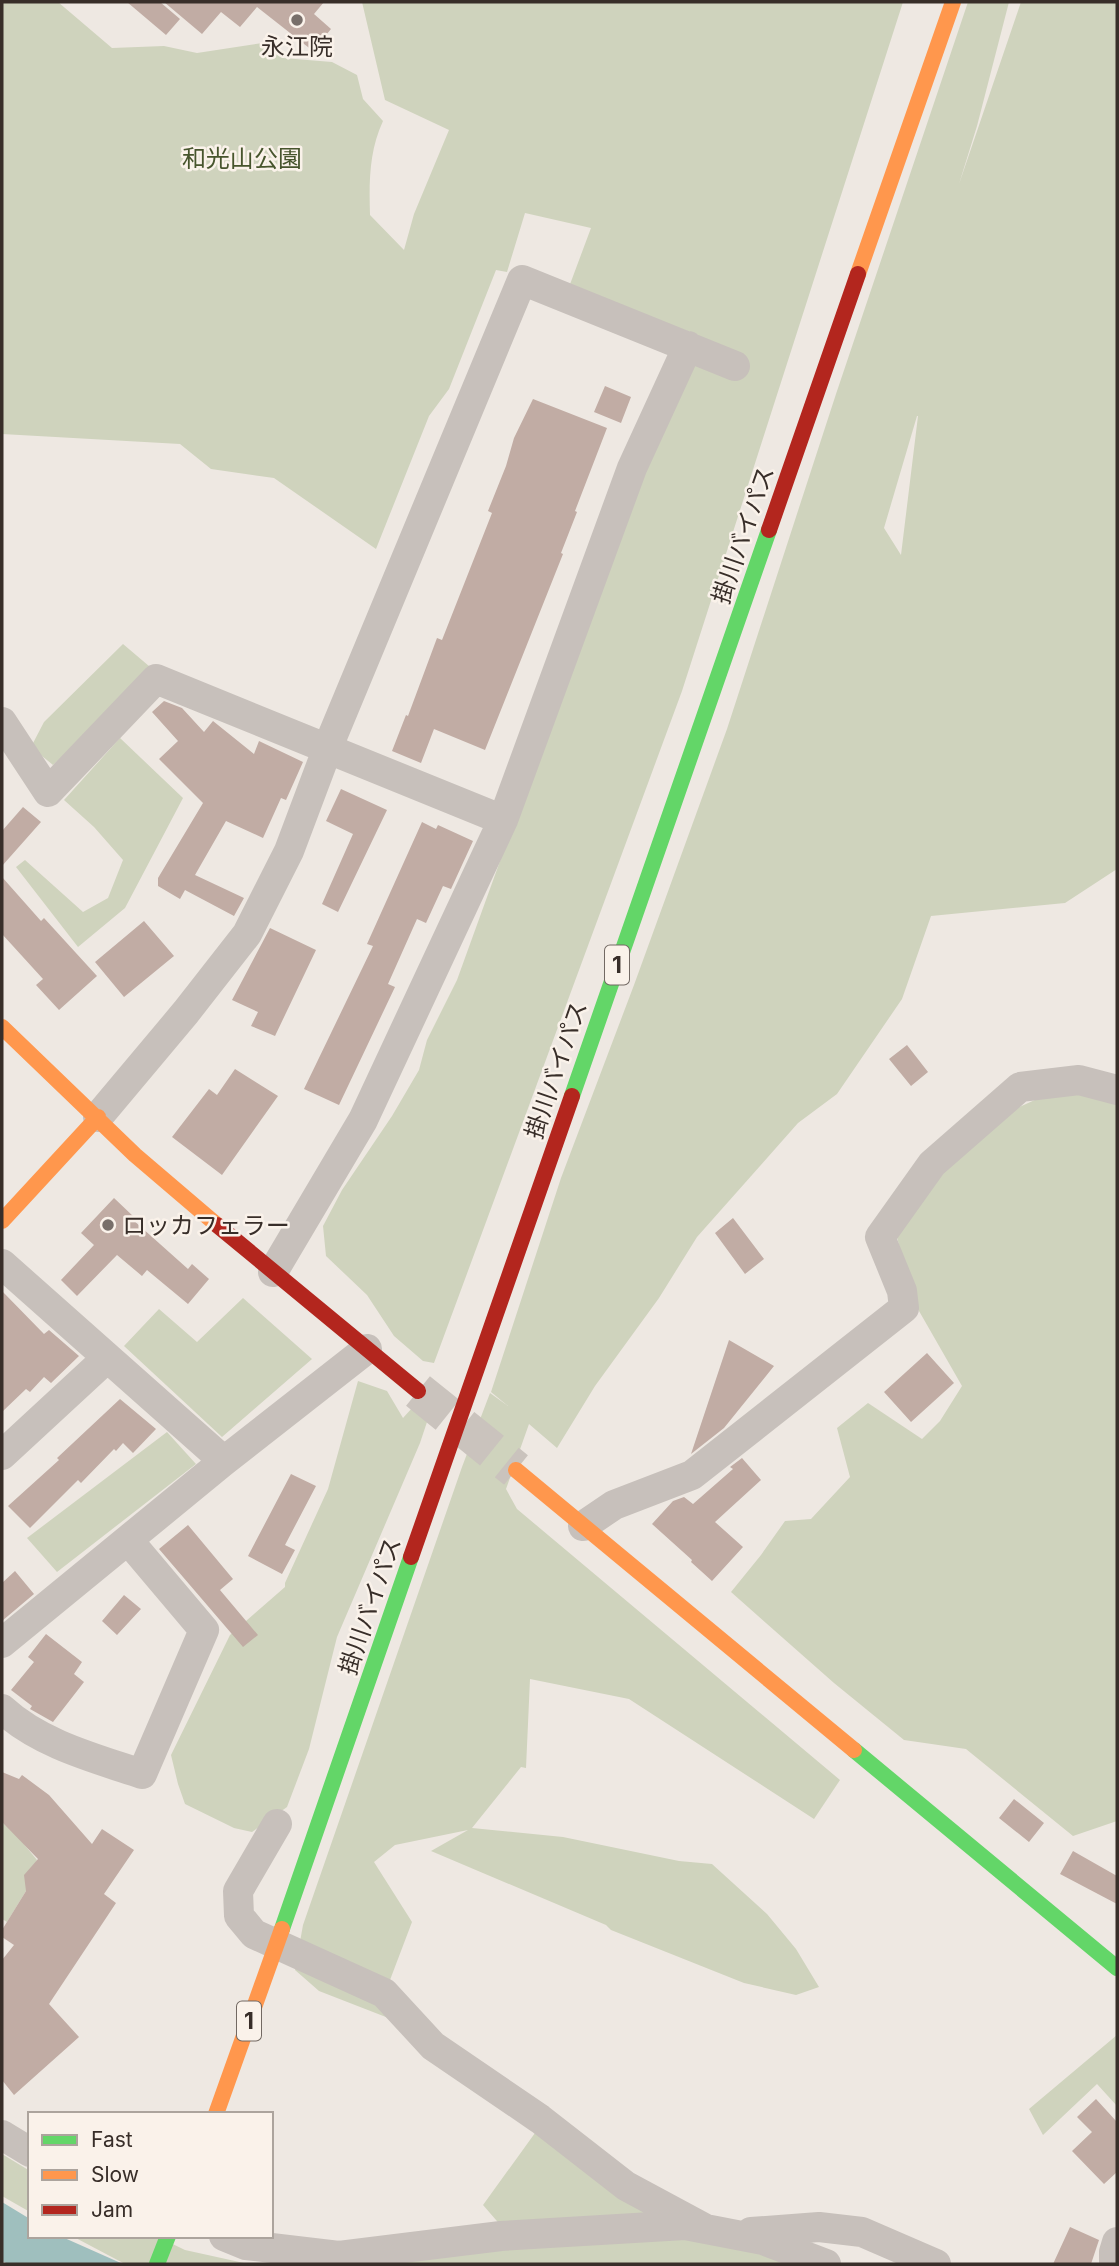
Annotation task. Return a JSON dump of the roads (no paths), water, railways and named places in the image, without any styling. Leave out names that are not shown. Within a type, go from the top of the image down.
[{"type":"main road","name":"掛川バイパス","points":[[217,2112],[953,2]]},
{"type":"main road","points":[[2,1027],[98,1117],[135,1156],[418,1391]]},
{"type":"main road","points":[[2,1221],[98,1117]]},
{"type":"main road","points":[[516,1470],[1117,1968]]},
{"type":"main road","points":[[156,2264],[167,2238]]},
{"type":"street","points":[[98,1117],[187,1012],[247,934],[289,851],[327,750],[522,280],[736,366]]},
{"type":"street","points":[[272,1272],[363,1120],[503,820],[632,468],[688,346]]},
{"type":"street","points":[[2,722],[48,792],[156,679],[503,820]]},
{"type":"street","points":[[583,1526],[614,1505],[692,1475],[904,1308],[902,1291],[880,1237],[932,1164],[1020,1087],[1079,1080],[1117,1090]]},
{"type":"street","points":[[2,1264],[224,1461]]},
{"type":"street","points":[[2,1643],[224,1461],[367,1349]]},
{"type":"street","points":[[2,1455],[107,1358]]},
{"type":"street","points":[[2,1709],[11,1718],[65,1748],[142,1774],[204,1630],[128,1540]]},
{"type":"street","points":[[278,1824],[238,1891],[239,1916],[254,1934],[384,1993],[433,2046],[540,2119],[626,2186],[717,2231],[819,2227],[862,2232],[936,2264]]},
{"type":"street","points":[[2,2135],[28,2151]]},
{"type":"street","points":[[229,2238],[246,2245],[339,2256],[501,2236],[685,2225],[763,2240],[826,2264]]},
{"type":"street","points":[[1114,2264],[1117,2242]]},
{"type":"water","points":[[2,2202],[28,2218],[28,2238],[64,2238],[123,2264],[8,2264],[2,2261]]},
{"type":"tunnel","points":[[418,1391],[516,1470]]},
{"type":"place","name":"永江院","points":[[297,20]]},
{"type":"place","name":"ロッカフェラー","points":[[108,1225]]},
{"type":"park label","name":"和光山公園","points":[[242,158]]}]
